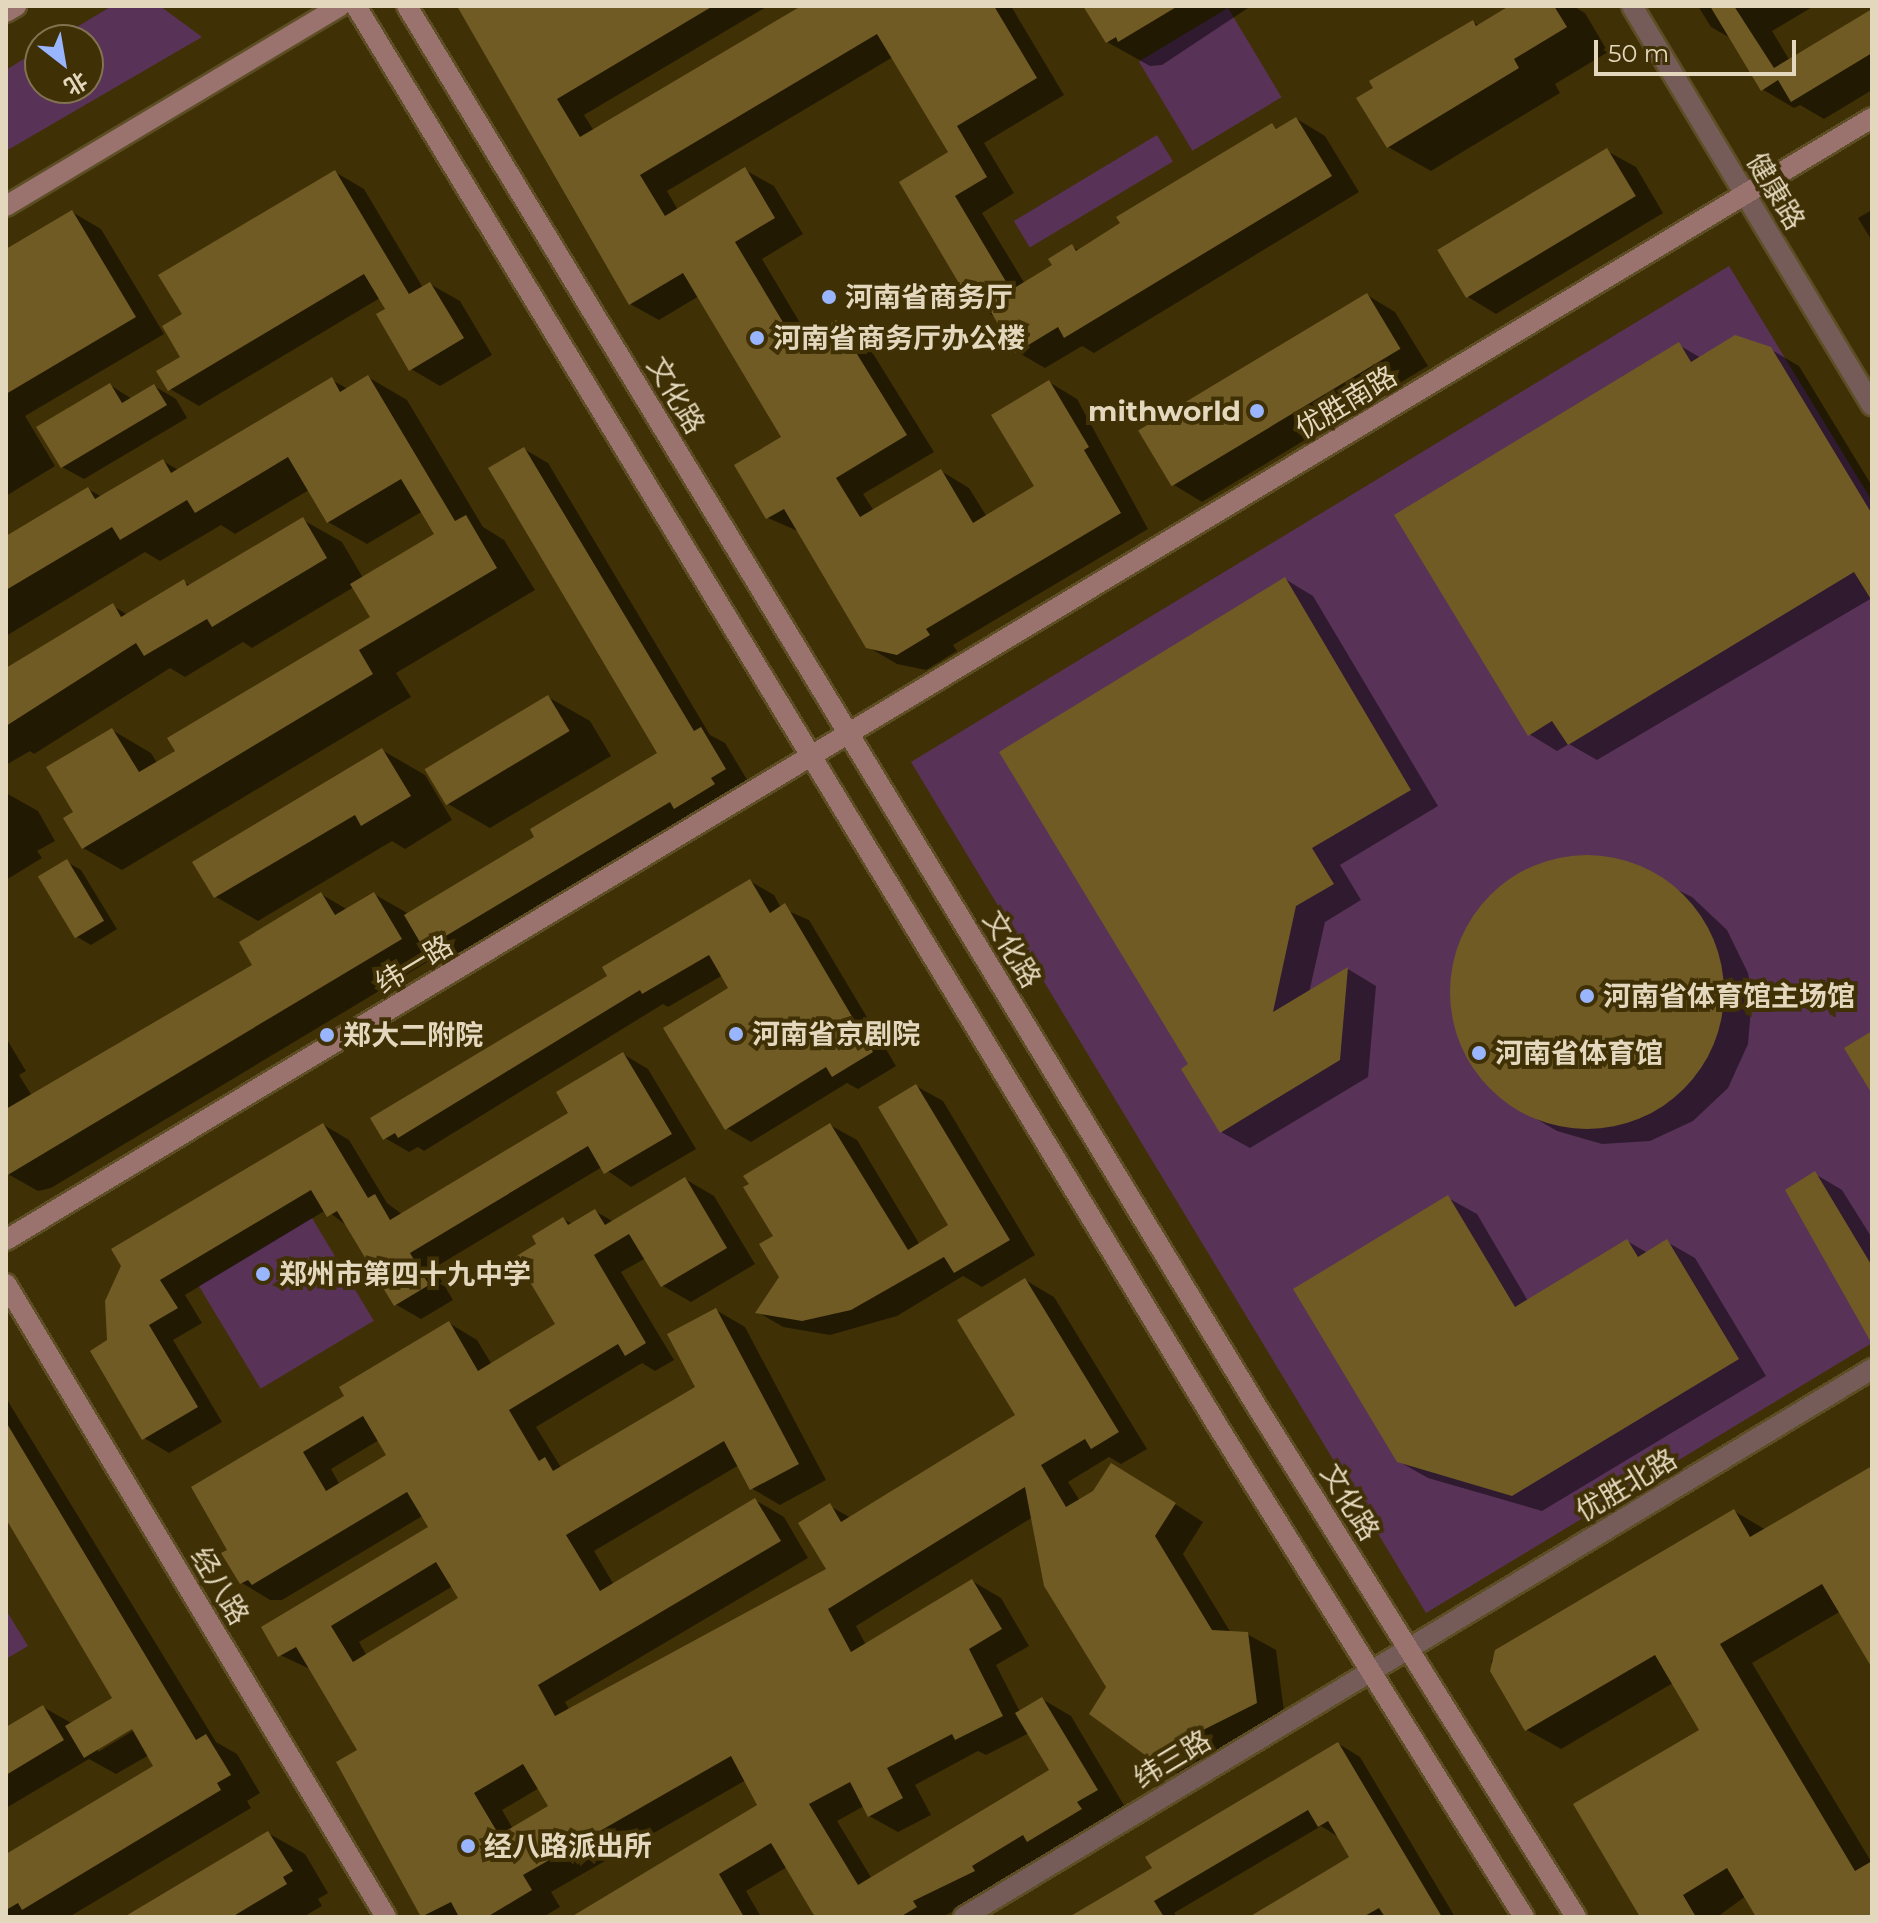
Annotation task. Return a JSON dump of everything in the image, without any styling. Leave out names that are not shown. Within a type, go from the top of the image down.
[{"type":"main road","points":[[6,12],[16,6]]},
{"type":"main road","points":[[6,206],[340,6]]},
{"type":"main road","points":[[356,6],[812,757],[1524,1917]]},
{"type":"main road","name":"文化路","points":[[407,6],[1408,1649],[1576,1917]]},
{"type":"main road","name":"优胜南路","points":[[850,734],[1872,118]]},
{"type":"main road","name":"纬一路","points":[[6,1240],[850,734]]},
{"type":"main road","name":"经八路","points":[[6,1284],[386,1917]]},
{"type":"street","name":"健康路","points":[[1632,6],[1872,406]]},
{"type":"street","name":"优胜北路","points":[[1408,1649],[1872,1369]]},
{"type":"street","name":"纬三路","points":[[964,1917],[1408,1649]]},
{"type":"shaded area","points":[[112,6],[160,6],[202,37],[104,94],[104,24],[82,24]]},
{"type":"shaded area","points":[[1228,8],[1282,97],[1192,151],[1139,62]]},
{"type":"shaded area","points":[[24,59],[24,104],[87,104],[6,151],[6,70]]},
{"type":"shaded area","points":[[1157,135],[1173,162],[1030,248],[1014,221]]},
{"type":"shaded area","name":"河南省体育馆","points":[[1729,266],[1872,501],[1872,1343],[1426,1613],[911,762]]},
{"type":"shaded area","points":[[312,1218],[374,1321],[261,1389],[199,1286]]},
{"type":"shaded area","points":[[6,1610],[28,1646],[6,1659]]},
{"type":"building","points":[[457,6],[713,6],[557,99],[580,137],[801,6],[994,6],[1037,78],[957,126],[987,177],[955,196],[1011,290],[1052,265],[1048,259],[1072,244],[1076,251],[1120,223],[1116,217],[1272,123],[1276,129],[1296,117],[1332,176],[1064,338],[1058,327],[1015,353],[984,300],[973,307],[899,182],[948,152],[877,34],[640,175],[665,216],[745,167],[775,218],[735,242],[796,344],[836,320],[907,435],[836,478],[860,517],[941,469],[973,523],[1034,486],[991,415],[1049,380],[1089,447],[1084,450],[1121,513],[926,629],[930,635],[897,655],[866,648],[784,509],[766,519],[734,465],[781,437],[683,273],[629,305]]},
{"type":"building","points":[[1083,6],[1178,6],[1118,42],[1116,37],[1106,43]]},
{"type":"building","points":[[1509,6],[1554,6],[1567,27],[1514,59],[1519,68],[1387,148],[1356,98],[1373,88],[1369,81],[1473,20],[1476,26]]},
{"type":"building","points":[[1710,6],[1734,6],[1774,68],[1872,9],[1872,53],[1791,102],[1778,80],[1761,91]]},
{"type":"building","points":[[1607,148],[1636,196],[1466,298],[1437,250]]},
{"type":"building","points":[[335,170],[409,294],[430,282],[464,338],[409,371],[376,314],[385,309],[364,274],[168,391],[156,371],[180,357],[162,326],[182,314],[158,275]]},
{"type":"building","points":[[72,210],[136,317],[6,394],[6,249]]},
{"type":"building","points":[[1367,293],[1400,349],[1172,486],[1138,431]]},
{"type":"building","points":[[1735,335],[1771,347],[1872,514],[1872,601],[1854,572],[1568,745],[1552,721],[1528,736],[1394,515],[1679,342],[1691,362]]},
{"type":"building","points":[[368,375],[455,521],[466,515],[497,568],[359,650],[373,674],[82,849],[63,818],[73,812],[46,767],[112,728],[139,772],[175,751],[167,738],[370,617],[350,584],[434,534],[401,479],[327,523],[288,457],[195,513],[187,500],[120,540],[112,527],[6,590],[6,536],[88,487],[95,499],[163,459],[171,473],[332,377],[340,392]]},
{"type":"building","points":[[110,383],[122,403],[154,384],[167,405],[61,468],[36,427]]},
{"type":"building","points":[[524,447],[694,731],[701,727],[726,769],[711,778],[715,784],[674,809],[670,802],[424,949],[404,915],[534,837],[530,829],[657,753],[488,468]]},
{"type":"building","points":[[303,517],[327,558],[212,627],[207,619],[144,656],[136,643],[6,726],[6,668],[113,603],[121,617],[184,579],[187,586]]},
{"type":"building","points":[[1285,577],[1411,790],[1312,848],[1334,884],[1296,906],[1273,1012],[1348,967],[1340,1060],[1220,1133],[1181,1069],[1188,1064],[999,752]]},
{"type":"building","points":[[548,695],[570,731],[446,805],[425,769]]},
{"type":"building","points":[[382,748],[411,796],[361,826],[355,815],[214,898],[192,862]]},
{"type":"building","name":"河南省体育馆主场馆","points":[[1587,855],[1627,861],[1663,878],[1684,895],[1701,916],[1718,952],[1724,992],[1718,1032],[1701,1068],[1684,1089],[1663,1106],[1627,1123],[1587,1129],[1547,1123],[1511,1106],[1490,1089],[1473,1068],[1456,1032],[1450,992],[1456,952],[1473,916],[1490,895],[1511,878],[1547,861]]},
{"type":"building","points":[[67,859],[104,921],[75,938],[38,877]]},
{"type":"building","points":[[750,879],[770,913],[785,903],[873,1052],[832,1077],[826,1067],[725,1130],[663,1028],[728,988],[709,955],[642,994],[640,990],[398,1138],[395,1133],[383,1140],[370,1118],[607,976],[602,967]]},
{"type":"building","points":[[321,892],[335,915],[374,892],[402,939],[6,1176],[6,1109],[252,965],[239,942]]},
{"type":"building","points":[[1872,1031],[1872,1094],[1844,1048]]},
{"type":"building","points":[[623,1052],[672,1134],[604,1174],[588,1146],[410,1253],[429,1285],[394,1306],[337,1211],[327,1217],[311,1190],[160,1280],[178,1308],[149,1325],[198,1407],[142,1440],[90,1351],[107,1340],[105,1301],[121,1266],[111,1249],[323,1123],[368,1198],[375,1194],[390,1220],[568,1113],[556,1092]]},
{"type":"building","points":[[916,1084],[1010,1240],[954,1273],[944,1257],[851,1310],[802,1321],[755,1313],[779,1277],[759,1244],[773,1236],[743,1187],[749,1184],[743,1176],[830,1123],[908,1250],[948,1225],[878,1107]]},
{"type":"building","points":[[1815,1171],[1872,1266],[1872,1344],[1785,1190]]},
{"type":"building","points":[[685,1177],[727,1248],[661,1287],[629,1234],[594,1255],[646,1343],[625,1356],[618,1344],[509,1410],[539,1461],[545,1457],[553,1471],[695,1387],[667,1334],[716,1308],[799,1464],[750,1490],[724,1441],[566,1535],[600,1591],[755,1498],[781,1541],[538,1685],[555,1716],[826,1569],[798,1523],[830,1503],[841,1522],[1015,1415],[957,1320],[1025,1278],[1119,1432],[1091,1449],[1085,1439],[1041,1465],[1066,1507],[1093,1491],[1111,1463],[1176,1503],[1155,1536],[1212,1630],[1248,1632],[1257,1703],[1165,1749],[1156,1763],[1089,1714],[1106,1687],[1044,1586],[1025,1487],[828,1609],[851,1652],[972,1579],[1002,1629],[969,1649],[1003,1716],[955,1740],[952,1734],[887,1768],[903,1798],[868,1817],[850,1782],[809,1804],[858,1885],[1049,1770],[1015,1713],[1042,1697],[1098,1790],[1077,1802],[1082,1809],[1027,1842],[1023,1835],[972,1866],[975,1871],[913,1901],[917,1907],[900,1917],[815,1917],[771,1843],[719,1874],[744,1917],[571,1917],[757,1805],[731,1756],[523,1875],[532,1890],[487,1917],[459,1917],[451,1902],[421,1917],[336,1762],[357,1750],[296,1647],[278,1657],[261,1627],[428,1527],[407,1492],[252,1585],[248,1580],[240,1584],[221,1553],[227,1550],[191,1487],[344,1396],[339,1387],[449,1321],[478,1371],[555,1324],[515,1257],[536,1244],[532,1236],[563,1217],[568,1225],[595,1209],[605,1225]],"holes":[[[363,1416],[386,1455],[326,1491],[303,1452]],[[436,1562],[458,1598],[353,1662],[331,1626]],[[523,1764],[548,1806],[499,1835],[474,1793]]]},
{"type":"building","points":[[1448,1195],[1515,1307],[1627,1239],[1638,1257],[1667,1239],[1739,1359],[1512,1496],[1397,1462],[1293,1289]]},
{"type":"building","points":[[6,1422],[196,1740],[206,1734],[231,1775],[217,1783],[221,1790],[22,1910],[18,1903],[6,1910],[6,1854],[153,1766],[132,1729],[84,1758],[65,1726],[112,1698],[6,1519]]},
{"type":"building","points":[[1872,1466],[1872,1668],[1822,1584],[1720,1644],[1855,1871],[1872,1861],[1872,1917],[1756,1917],[1727,1868],[1683,1895],[1696,1917],[1640,1917],[1573,1804],[1699,1730],[1655,1655],[1525,1731],[1490,1671],[1495,1650],[1734,1509],[1750,1537]]},
{"type":"building","points":[[43,1705],[64,1740],[6,1775],[6,1727]]},
{"type":"building","points":[[1338,1742],[1442,1917],[1385,1917],[1379,1908],[1363,1917],[1249,1917],[1349,1857],[1328,1821],[1318,1827],[1308,1810],[1154,1901],[1164,1917],[1069,1917],[1152,1868],[1145,1857]]},
{"type":"building","points":[[268,1831],[293,1871],[283,1877],[287,1884],[232,1917],[124,1917]]},
{"type":"place","name":"河南省商务厅","points":[[829,297]]},
{"type":"place","name":"河南省商务厅办公楼","points":[[757,338]]},
{"type":"place","name":"mithworld","points":[[1257,411]]},
{"type":"place","name":"河南省体育馆主场馆","points":[[1587,996]]},
{"type":"place","name":"河南省京剧院","points":[[736,1034]]},
{"type":"place","name":"郑大二附院","points":[[327,1035]]},
{"type":"place","name":"河南省体育馆","points":[[1479,1053]]},
{"type":"place","name":"郑州市第四十九中学","points":[[263,1274]]},
{"type":"place","name":"经八路派出所","points":[[468,1846]]}]
